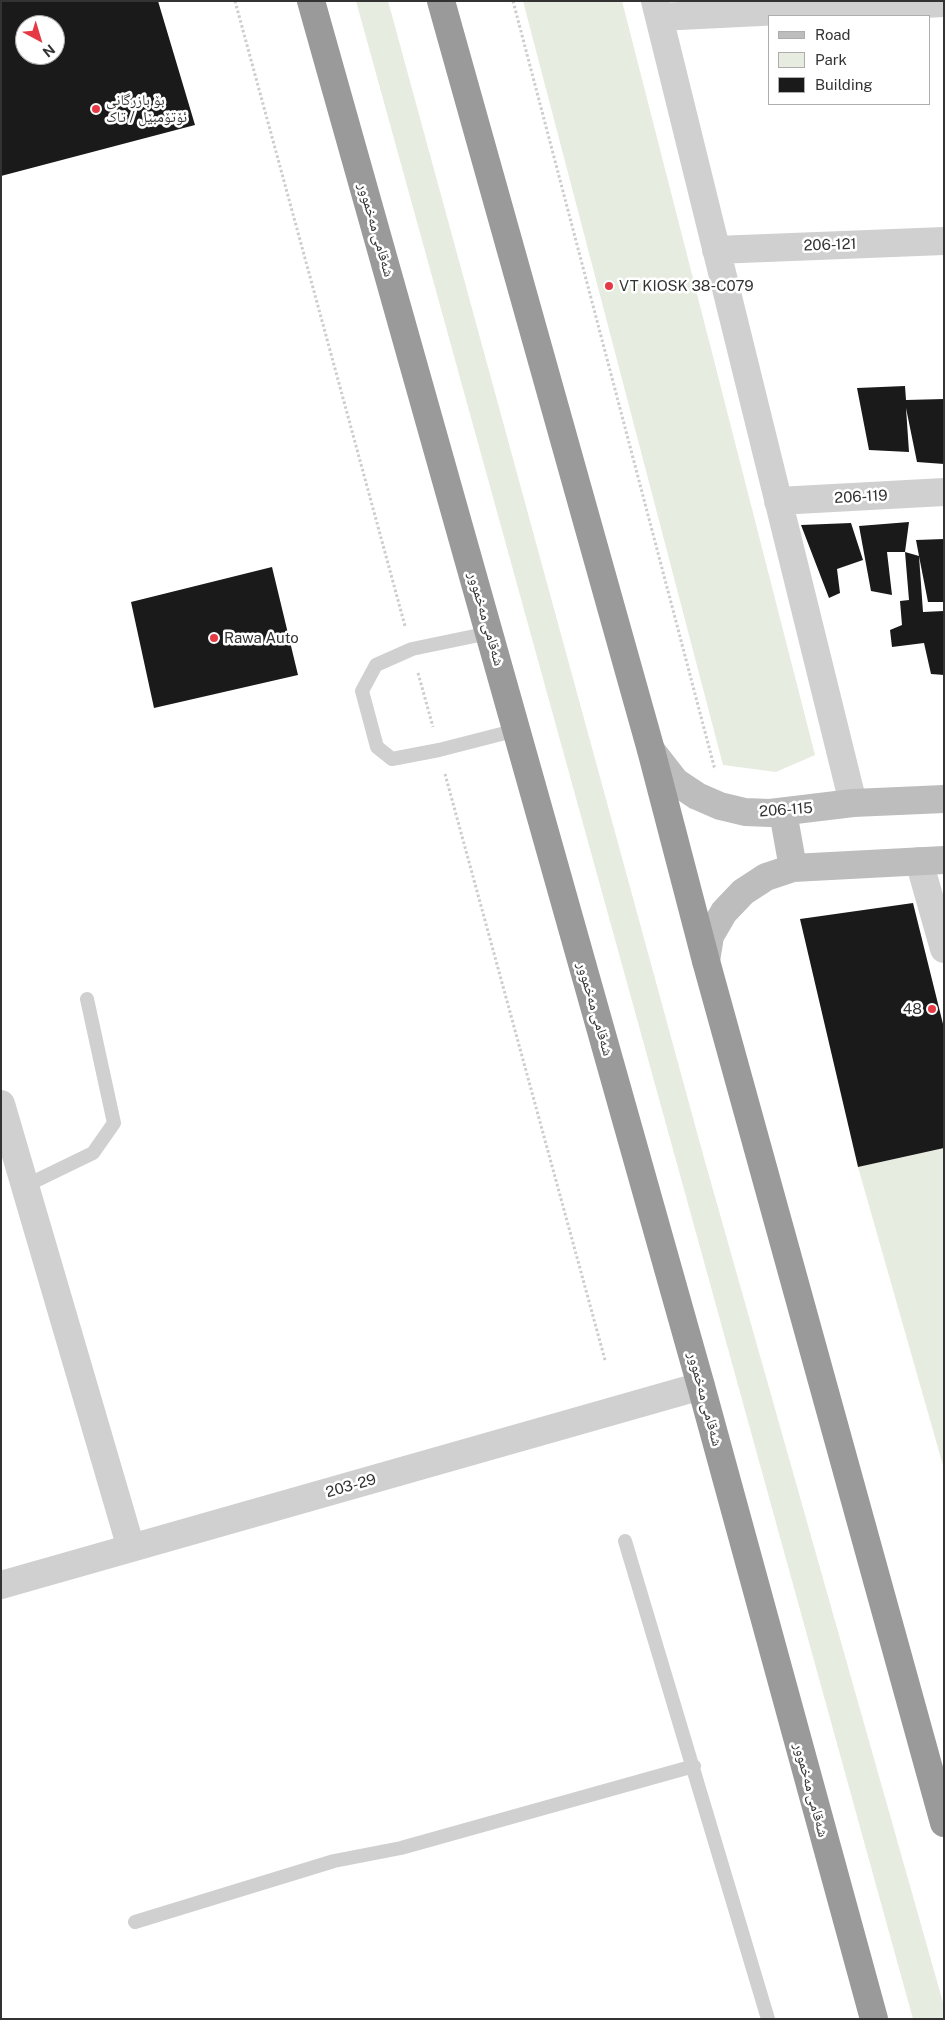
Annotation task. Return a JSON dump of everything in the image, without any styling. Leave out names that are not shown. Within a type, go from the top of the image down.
[{"type":"highway","points":[[441,1],[651,750],[706,962],[944,1823]]},
{"type":"highway","name":"شەقامی مەخموور","points":[[313,5],[701,1386],[874,2019]]},
{"type":"street","points":[[853,803],[656,9],[944,3]]},
{"type":"street","name":"206-121","points":[[716,250],[944,241]]},
{"type":"street","name":"206-119","points":[[778,501],[944,492]]},
{"type":"street","name":"206-115","points":[[651,750],[676,782],[697,796],[720,806],[745,812],[770,813],[853,803],[944,799]]},
{"type":"street","points":[[783,812],[793,868]]},
{"type":"street","points":[[706,962],[710,936],[724,912],[743,892],[766,877],[793,868],[932,860],[944,949]]},
{"type":"street","points":[[1,1104],[131,1548]]},
{"type":"street","name":"203-29","points":[[1,1585],[701,1386]]},
{"type":"lane","points":[[490,633],[412,649],[376,665],[362,691],[377,746],[392,759],[439,750],[517,730]]},
{"type":"lane","points":[[25,1186],[93,1153],[114,1123],[87,999]]},
{"type":"lane","points":[[625,1541],[694,1766],[768,2019]]},
{"type":"lane","points":[[135,1922],[334,1861],[401,1848],[694,1766]]},
{"type":"path","points":[[235,1],[604,1360]]},
{"type":"path","points":[[514,1],[716,776]]},
{"type":"green space","points":[[356,1],[388,1],[704,1158],[944,2006],[944,2019],[913,2019]]},
{"type":"green space","points":[[523,1],[622,1],[815,755],[776,772],[723,765]]},
{"type":"green space","points":[[944,1148],[944,1469],[858,1167]]},
{"type":"building","name":"بۆ بازرگانى ئۆتۆمبێل / تاک","points":[[1,1],[158,1],[195,125],[1,176]]},
{"type":"building","points":[[905,386],[906,400],[944,399],[944,464],[917,462],[906,408],[909,452],[869,450],[857,388]]},
{"type":"building","points":[[909,522],[905,552],[887,552],[892,595],[871,591],[859,526]]},
{"type":"building","points":[[851,523],[863,560],[837,569],[840,593],[829,598],[801,525]]},
{"type":"building","points":[[944,539],[944,602],[928,602],[916,540]]},
{"type":"building","points":[[905,552],[919,556],[923,612],[944,611],[944,675],[931,674],[924,643],[892,647],[890,630],[902,625],[900,601],[909,600]]},
{"type":"building","name":"Rawa Auto","points":[[272,567],[298,675],[154,708],[131,602]]},
{"type":"building","points":[[913,903],[944,1028],[944,1148],[858,1167],[800,919]]},
{"type":"place","name":"بۆ بازرگانى ئۆتۆمبێل / تاک","points":[[96,109]]},
{"type":"place","name":"VT KIOSK 38-C079","points":[[609,286]]},
{"type":"place","name":"Rawa Auto","points":[[214,638]]},
{"type":"place","name":"48","points":[[932,1009]]}]
